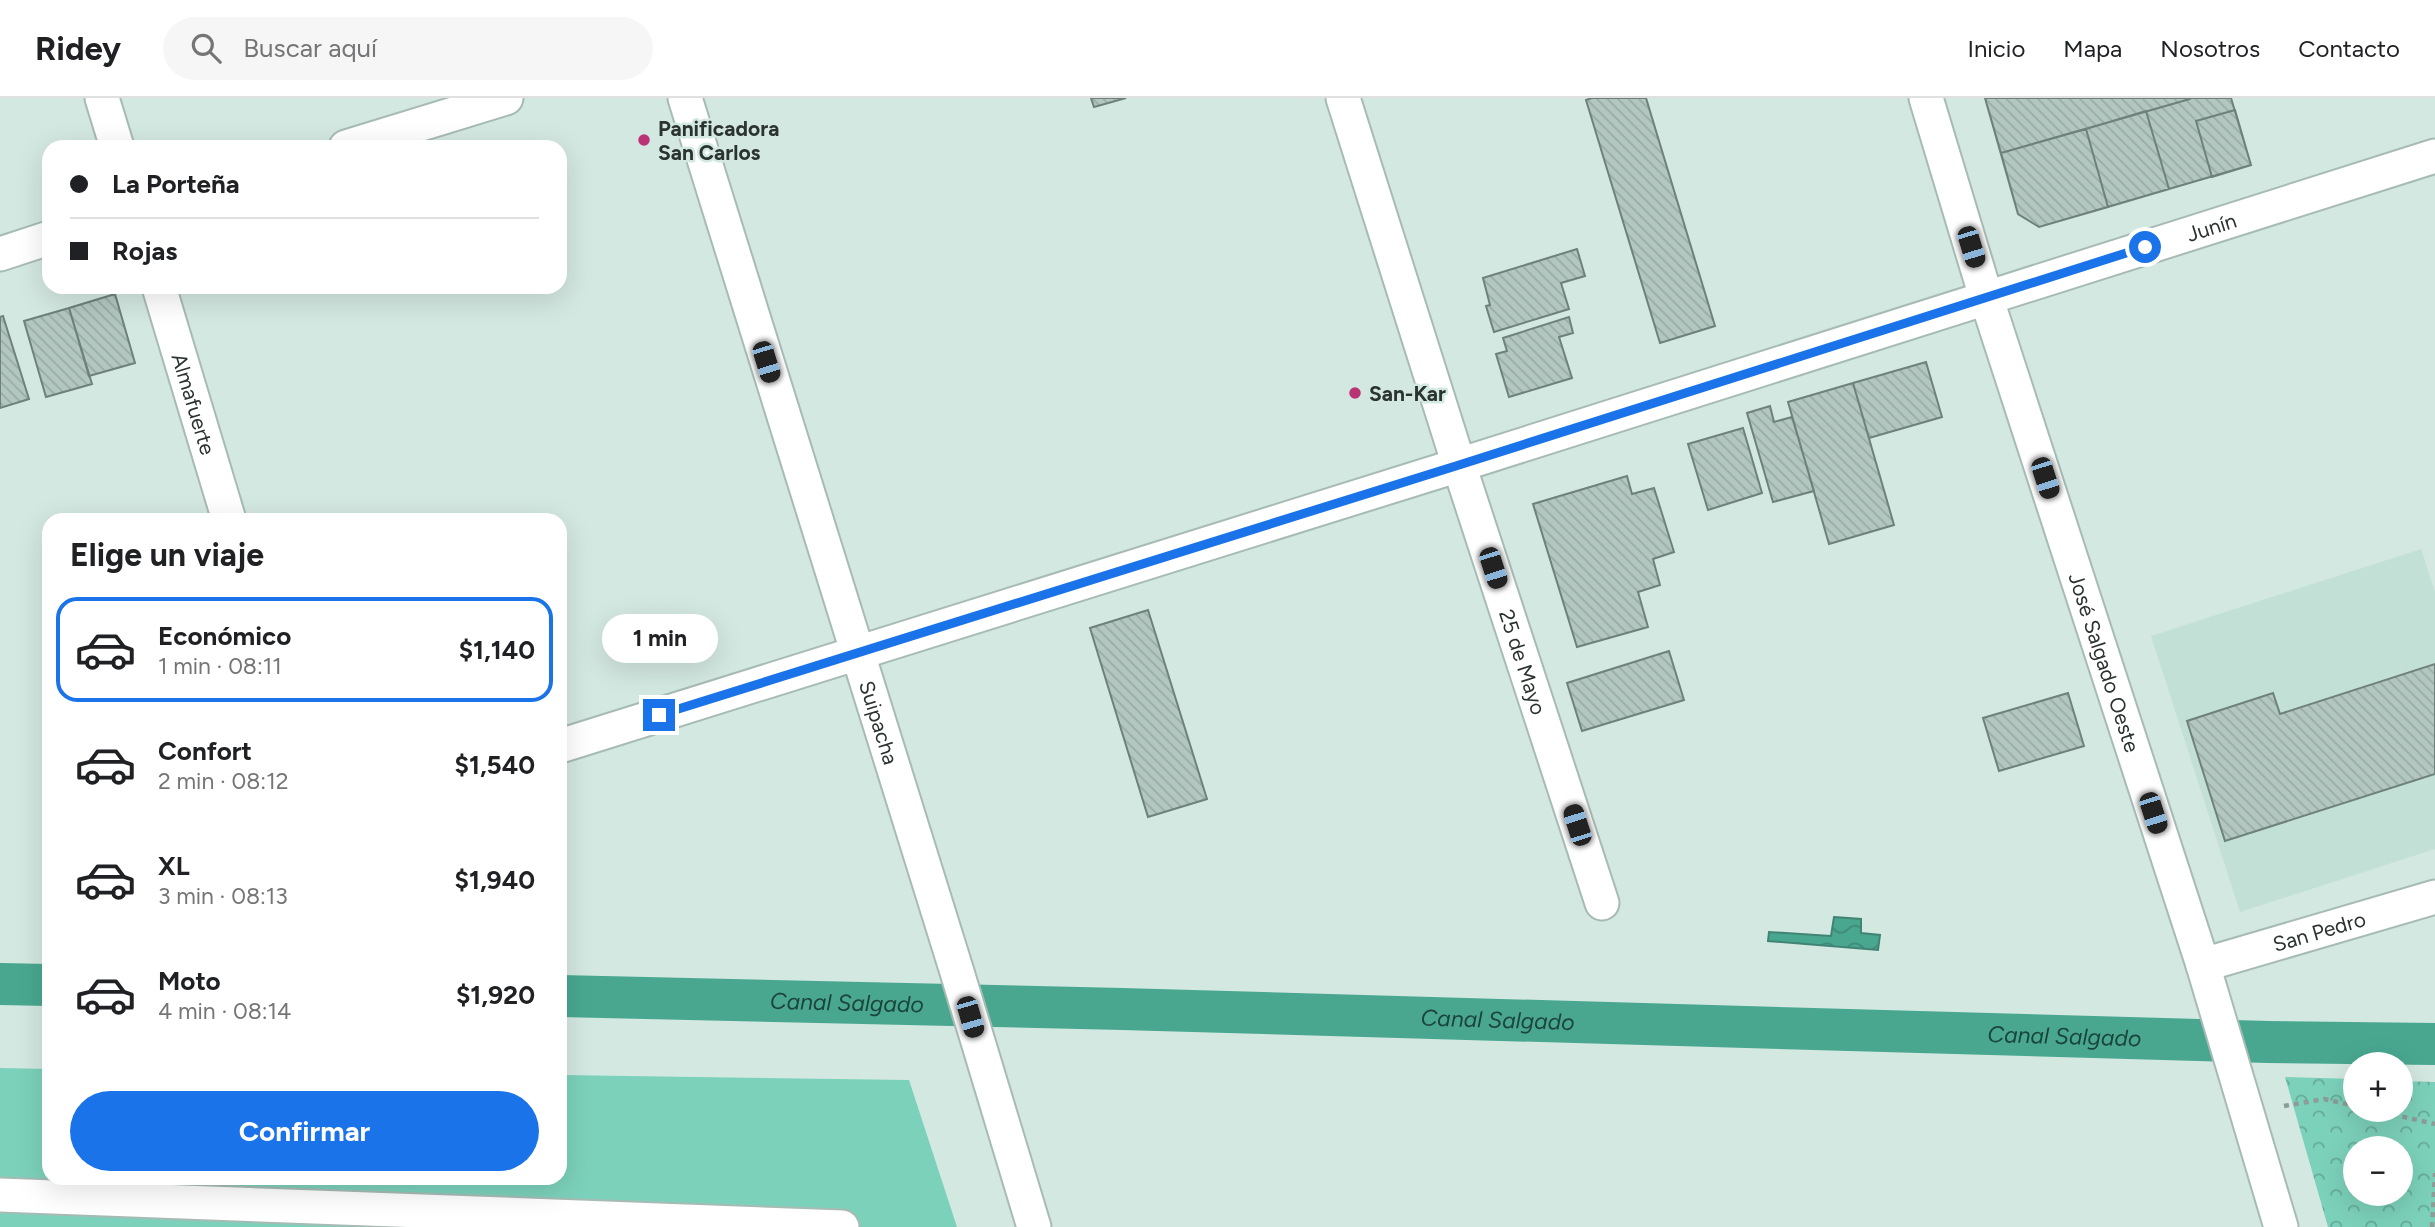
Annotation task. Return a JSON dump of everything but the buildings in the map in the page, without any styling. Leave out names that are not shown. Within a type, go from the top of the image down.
[{"type":"street","points":[[102,98],[115,140]]},
{"type":"street","points":[[369,140],[506,98]]},
{"type":"street","name":"Suipacha","points":[[685,98],[1034,1227]]},
{"type":"street","name":"25 de Mayo","points":[[1343,98],[1602,903]]},
{"type":"street","name":"José Salgado Oeste","points":[[1926,98],[1986,297],[2203,965],[2281,1227]]},
{"type":"street","name":"Junín","points":[[567,744],[2435,156]]},
{"type":"street","points":[[0,254],[42,240]]},
{"type":"street","name":"Almafuerte","points":[[161,294],[227,513]]},
{"type":"street","name":"San Pedro","points":[[2203,965],[2435,897]]},
{"type":"street","points":[[0,1195],[842,1227]]},
{"type":"path","points":[[2245,1107],[2324,1099],[2343,1103]]},
{"type":"path","points":[[2413,1119],[2435,1124]]},
{"type":"path","points":[[2432,1227],[2435,1173]]},
{"type":"shaded area","points":[[2421,549],[2435,592],[2435,849],[2240,912],[2151,636]]},
{"type":"green space","points":[[0,1068],[42,1069],[42,1185],[567,1185],[567,1075],[909,1080],[957,1227],[0,1227]]},
{"type":"green space","points":[[2285,1077],[2343,1079],[2343,1122],[2413,1122],[2413,1081],[2435,1082],[2435,1227],[2328,1227]]},
{"type":"water","points":[[1834,917],[1861,919],[1861,933],[1880,935],[1878,950],[1768,941],[1769,932],[1831,936]]},
{"type":"waterway","name":"Canal Salgado","points":[[0,984],[42,985]]},
{"type":"waterway","name":"Canal Salgado","points":[[567,996],[1122,1009],[2268,1042],[2435,1044]]},
{"type":"place","name":"Panificadora San Carlos","points":[[644,140]]},
{"type":"place","name":"San-Kar","points":[[1355,393]]},
{"type":"route","points":[[659,715],[2145,247]]}]
